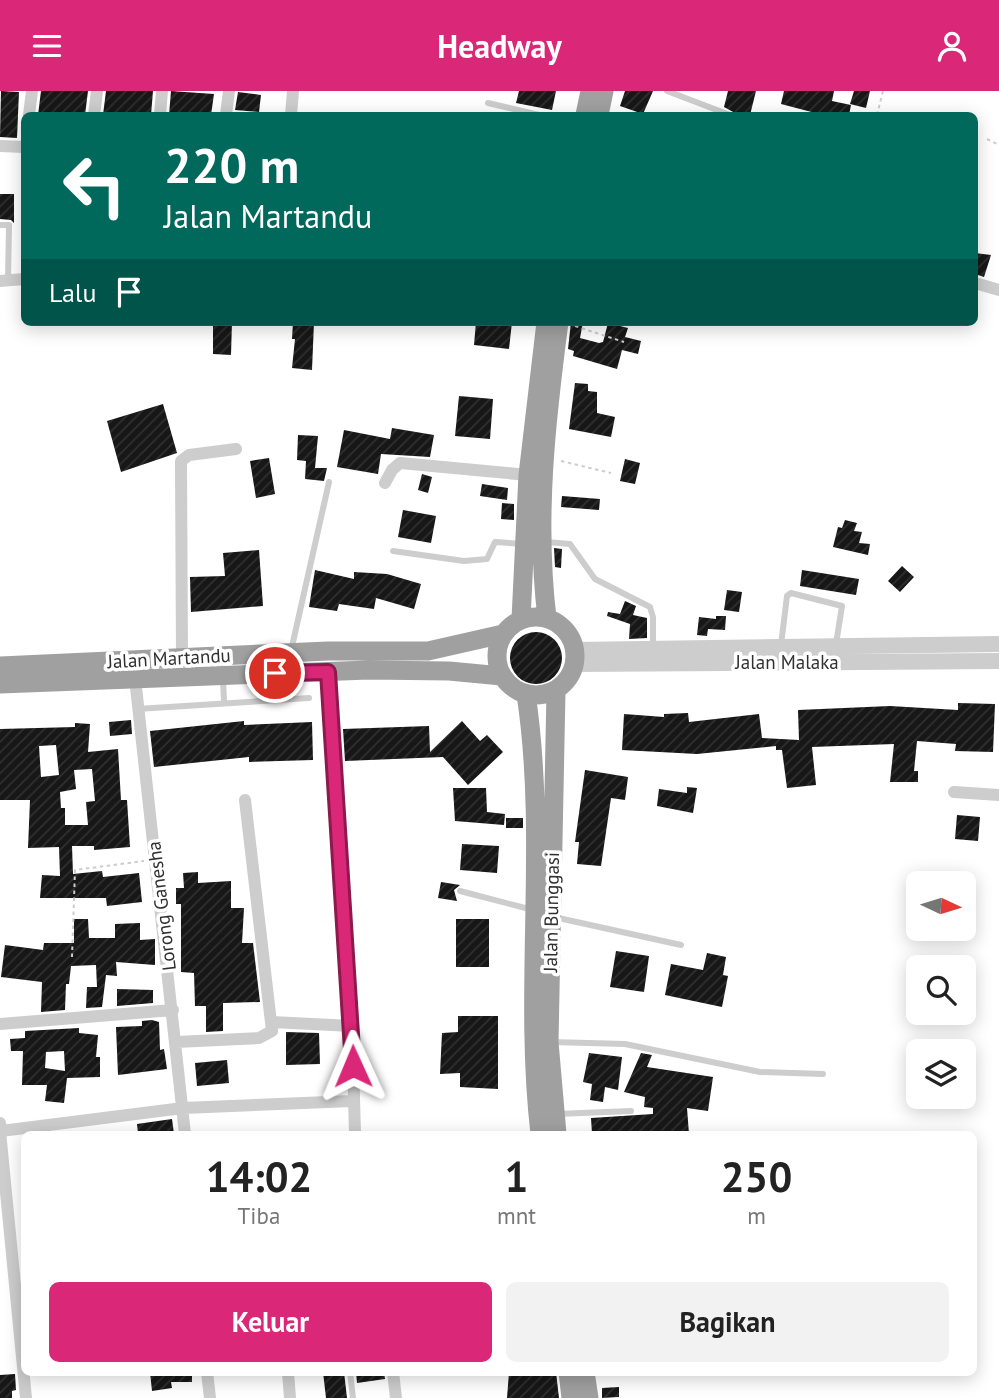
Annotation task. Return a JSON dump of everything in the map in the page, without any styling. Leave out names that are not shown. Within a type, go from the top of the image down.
[{"type":"highway","points":[[586,112],[590,91]]},
{"type":"highway","points":[[600,112],[604,91]]},
{"type":"highway","points":[[521,619],[543,457],[547,360],[545,326]]},
{"type":"highway","points":[[547,618],[532,543],[528,475],[547,360],[565,326]]},
{"type":"highway","points":[[547,618],[566,629],[575,657],[568,680],[556,691],[541,695],[526,694],[516,691],[502,676],[497,662],[498,648],[503,634],[521,619],[547,618]]},
{"type":"highway","name":"Jalan Martandu","points":[[0,666],[290,653],[428,651],[503,634]]},
{"type":"highway","name":"Jalan Martandu","points":[[0,684],[328,672],[449,671],[502,676]]},
{"type":"highway","name":"Jalan Bunggasi","points":[[540,1131],[534,1052],[556,691]]},
{"type":"highway","name":"Jalan Bunggasi","points":[[526,694],[535,763],[549,1042],[556,1124]]},
{"type":"highway","points":[[568,1376],[571,1398]]},
{"type":"highway","points":[[586,1376],[589,1398]]},
{"type":"street","points":[[29,112],[32,91]]},
{"type":"street","points":[[94,112],[97,91]]},
{"type":"street","points":[[160,112],[162,91]]},
{"type":"street","points":[[226,112],[229,91]]},
{"type":"street","points":[[291,112],[293,91]]},
{"type":"street","points":[[0,146],[21,147]]},
{"type":"street","points":[[978,284],[999,290]]},
{"type":"street","points":[[182,657],[181,461],[188,455],[236,449]]},
{"type":"street","points":[[385,483],[400,463],[528,475]]},
{"type":"street","name":"Jalan Malaka","points":[[575,657],[653,647],[999,645]]},
{"type":"street","name":"Jalan Malaka","points":[[575,657],[999,660]]},
{"type":"street","points":[[328,672],[352,1026],[355,1131]]},
{"type":"street","name":"Lorong Ganesha","points":[[135,678],[185,1131]]},
{"type":"street","points":[[954,792],[999,795]]},
{"type":"street","points":[[176,1042],[259,1038],[269,1035],[272,1022],[245,800]]},
{"type":"street","points":[[0,1024],[173,1010]]},
{"type":"street","points":[[272,1022],[352,1026]]},
{"type":"street","points":[[0,1131],[183,1108],[352,1101]]},
{"type":"street","points":[[0,1123],[21,1347]]},
{"type":"street","points":[[24,1376],[26,1398]]},
{"type":"street","points":[[207,1376],[210,1398]]},
{"type":"street","points":[[288,1376],[290,1398]]},
{"type":"street","points":[[393,1376],[396,1398]]},
{"type":"lane","points":[[667,91],[722,112]]},
{"type":"lane","points":[[488,103],[526,112]]},
{"type":"lane","points":[[0,225],[9,225],[4,281]]},
{"type":"lane","points":[[290,653],[329,482]]},
{"type":"lane","points":[[393,551],[464,561],[487,559],[495,542],[570,544],[595,579],[650,607],[653,617],[653,647]]},
{"type":"lane","points":[[781,645],[788,596],[791,593],[842,606],[836,646]]},
{"type":"lane","points":[[223,674],[224,701]]},
{"type":"lane","points":[[137,709],[224,701],[309,698]]},
{"type":"lane","points":[[460,891],[543,914],[681,945]]},
{"type":"lane","points":[[549,1042],[625,1044],[760,1072],[824,1074]]},
{"type":"lane","points":[[556,1124],[631,1111]]},
{"type":"lane","points":[[350,1376],[353,1398]]},
{"type":"path","points":[[878,112],[883,91]]},
{"type":"path","points":[[988,139],[999,145]]},
{"type":"path","points":[[572,326],[624,342]]},
{"type":"path","points":[[543,457],[611,473]]},
{"type":"path","points":[[72,957],[75,870],[156,859]]},
{"type":"building","points":[[1,91],[19,92],[17,138],[0,137]]},
{"type":"building","points":[[41,91],[88,91],[85,112],[38,112]]},
{"type":"building","points":[[106,91],[153,91],[151,112],[103,112]]},
{"type":"building","points":[[171,91],[214,94],[211,112],[169,112]]},
{"type":"building","points":[[519,91],[556,91],[552,110],[516,103]]},
{"type":"building","points":[[625,91],[653,91],[644,112],[620,106]]},
{"type":"building","points":[[728,91],[756,91],[751,112],[733,112],[724,107]]},
{"type":"building","points":[[784,91],[834,91],[832,101],[851,105],[850,112],[812,112],[781,104]]},
{"type":"building","points":[[854,91],[870,91],[866,108],[850,104]]},
{"type":"building","points":[[238,92],[261,95],[259,112],[235,110]]},
{"type":"building","points":[[0,194],[14,194],[14,223],[0,219]]},
{"type":"building","points":[[978,253],[991,255],[984,277],[978,275]]},
{"type":"building","points":[[213,326],[232,326],[231,355],[213,354]]},
{"type":"building","points":[[293,326],[314,326],[312,370],[292,368],[295,339],[292,339]]},
{"type":"building","points":[[476,326],[512,326],[509,349],[474,345]]},
{"type":"building","points":[[571,326],[582,326],[580,338],[599,343],[603,342],[607,326],[628,328],[625,337],[641,341],[638,354],[622,350],[617,369],[573,356],[574,351],[568,349]]},
{"type":"building","points":[[575,383],[588,384],[588,391],[597,392],[597,413],[615,417],[611,437],[569,429]]},
{"type":"building","points":[[459,396],[493,399],[490,439],[455,436]]},
{"type":"building","points":[[163,404],[177,453],[121,472],[107,421]]},
{"type":"building","points":[[392,428],[434,435],[430,457],[381,454],[378,474],[337,467],[344,430],[390,439]]},
{"type":"building","points":[[298,435],[318,436],[315,468],[327,468],[324,481],[305,479],[306,461],[297,460]]},
{"type":"building","points":[[269,458],[275,494],[256,498],[250,461]]},
{"type":"building","points":[[625,459],[640,463],[635,484],[620,481]]},
{"type":"building","points":[[422,474],[432,477],[428,493],[418,490]]},
{"type":"building","points":[[482,484],[508,488],[507,500],[480,496]]},
{"type":"building","points":[[562,496],[600,499],[599,510],[561,507]]},
{"type":"building","points":[[502,503],[514,504],[514,520],[501,519]]},
{"type":"building","points":[[403,510],[436,516],[431,543],[398,537]]},
{"type":"building","points":[[845,520],[857,523],[854,531],[862,532],[859,543],[870,544],[868,555],[833,547],[838,527],[842,528]]},
{"type":"building","points":[[554,548],[562,549],[561,568],[555,567]]},
{"type":"building","points":[[259,550],[263,606],[191,612],[190,577],[225,576],[223,553]]},
{"type":"building","points":[[902,566],[914,577],[900,592],[888,581]]},
{"type":"building","points":[[315,570],[354,579],[354,572],[387,574],[421,584],[414,609],[376,598],[374,609],[339,604],[337,611],[309,607]]},
{"type":"building","points":[[802,570],[859,579],[856,595],[800,586]]},
{"type":"building","points":[[727,590],[742,592],[739,612],[724,610]]},
{"type":"building","points":[[625,601],[636,606],[633,615],[647,618],[647,638],[629,639],[630,624],[607,616],[608,612],[620,614]]},
{"type":"building","points":[[716,616],[726,616],[725,630],[708,629],[707,636],[697,635],[699,617],[716,619]]},
{"type":"building","points":[[536,632],[555,639],[562,658],[555,677],[536,684],[517,677],[510,658],[517,639]]},
{"type":"building","points":[[958,703],[995,704],[993,752],[955,751],[956,744],[917,741],[914,771],[918,771],[918,782],[890,782],[894,744],[812,747],[816,785],[787,788],[782,750],[776,750],[776,746],[697,754],[622,750],[624,714],[664,717],[664,714],[688,713],[689,722],[759,714],[762,738],[799,740],[798,710],[890,706],[958,710]]},
{"type":"building","points":[[131,720],[132,734],[110,736],[109,722]]},
{"type":"building","points":[[244,721],[244,725],[312,722],[313,760],[249,762],[249,757],[154,767],[150,731]]},
{"type":"building","points":[[462,721],[480,741],[487,735],[503,752],[468,785],[443,757],[345,761],[343,729],[429,726],[430,752]]},
{"type":"building","points":[[75,723],[90,724],[88,752],[118,749],[121,800],[127,800],[130,847],[94,850],[94,846],[72,846],[73,874],[102,871],[103,877],[139,873],[142,902],[107,906],[106,898],[40,898],[42,875],[60,876],[59,847],[28,848],[30,800],[0,800],[0,729],[75,727]],"holes":[[[56,745],[59,775],[41,777],[39,746]],[[92,769],[95,801],[86,802],[88,825],[65,825],[65,808],[61,808],[60,792],[76,789],[74,770]]]},
{"type":"building","points":[[585,770],[628,777],[625,800],[611,798],[601,866],[577,864],[579,842],[575,842]]},
{"type":"building","points":[[687,787],[697,788],[693,813],[657,806],[659,789],[687,793]]},
{"type":"building","points":[[453,788],[486,788],[487,812],[505,814],[504,825],[455,821]]},
{"type":"building","points":[[957,815],[980,817],[978,841],[955,839]]},
{"type":"building","points":[[506,818],[523,818],[523,828],[506,828]]},
{"type":"building","points":[[462,844],[499,846],[497,873],[460,870]]},
{"type":"building","points":[[198,872],[198,883],[231,881],[231,908],[244,908],[242,943],[253,943],[260,1002],[223,1003],[223,1031],[206,1032],[206,1006],[195,1006],[194,973],[181,972],[181,904],[176,904],[176,888],[184,888],[183,873]]},
{"type":"building","points":[[441,882],[460,885],[454,890],[457,901],[438,898]]},
{"type":"building","points":[[74,919],[88,919],[89,938],[115,938],[115,924],[140,923],[140,940],[155,939],[155,965],[116,962],[117,976],[106,975],[102,1007],[86,1008],[87,987],[97,987],[96,965],[71,966],[69,984],[66,984],[65,1010],[41,1012],[42,982],[1,977],[5,945],[43,950],[44,943],[74,943]]},
{"type":"building","points":[[456,919],[489,919],[489,967],[456,967]]},
{"type":"building","points":[[616,951],[649,956],[644,992],[610,987]]},
{"type":"building","points":[[707,953],[726,957],[723,975],[728,976],[722,1007],[665,995],[671,964],[703,970]]},
{"type":"building","points":[[117,989],[153,990],[153,1003],[117,1006]]},
{"type":"building","points":[[458,1016],[498,1016],[498,1089],[460,1087],[460,1073],[440,1074],[442,1033],[458,1032]]},
{"type":"building","points":[[142,1021],[159,1022],[160,1050],[164,1049],[167,1069],[118,1075],[116,1027],[142,1026]]},
{"type":"building","points":[[79,1028],[79,1033],[98,1035],[96,1057],[100,1057],[100,1077],[67,1078],[64,1103],[45,1101],[47,1085],[22,1085],[23,1051],[11,1051],[10,1039],[25,1038],[25,1031]],"holes":[[[64,1051],[65,1071],[45,1068],[46,1052]]]},
{"type":"building","points":[[286,1032],[319,1033],[320,1064],[286,1065]]},
{"type":"building","points":[[589,1053],[622,1057],[618,1090],[605,1087],[603,1102],[590,1100],[592,1084],[583,1082]]},
{"type":"building","points":[[641,1053],[652,1055],[647,1067],[713,1077],[708,1111],[687,1108],[689,1131],[592,1131],[591,1118],[653,1114],[653,1108],[644,1107],[645,1097],[624,1092]]},
{"type":"building","points":[[227,1060],[229,1083],[197,1086],[195,1063]]},
{"type":"building","points":[[172,1119],[174,1131],[138,1131],[137,1124]]},
{"type":"building","points":[[15,1374],[16,1390],[12,1391],[12,1398],[0,1398],[0,1375]]},
{"type":"building","points":[[150,1376],[192,1376],[192,1382],[171,1382],[172,1388],[152,1391]]},
{"type":"building","points":[[323,1376],[344,1376],[347,1398],[326,1398]]},
{"type":"building","points":[[356,1376],[385,1376],[385,1379],[357,1383]]},
{"type":"building","points":[[509,1376],[556,1376],[559,1398],[507,1398]]},
{"type":"building","points":[[619,1387],[619,1397],[602,1398],[602,1388]]},
{"type":"route","points":[[275,673],[328,672],[353,1066]]}]
